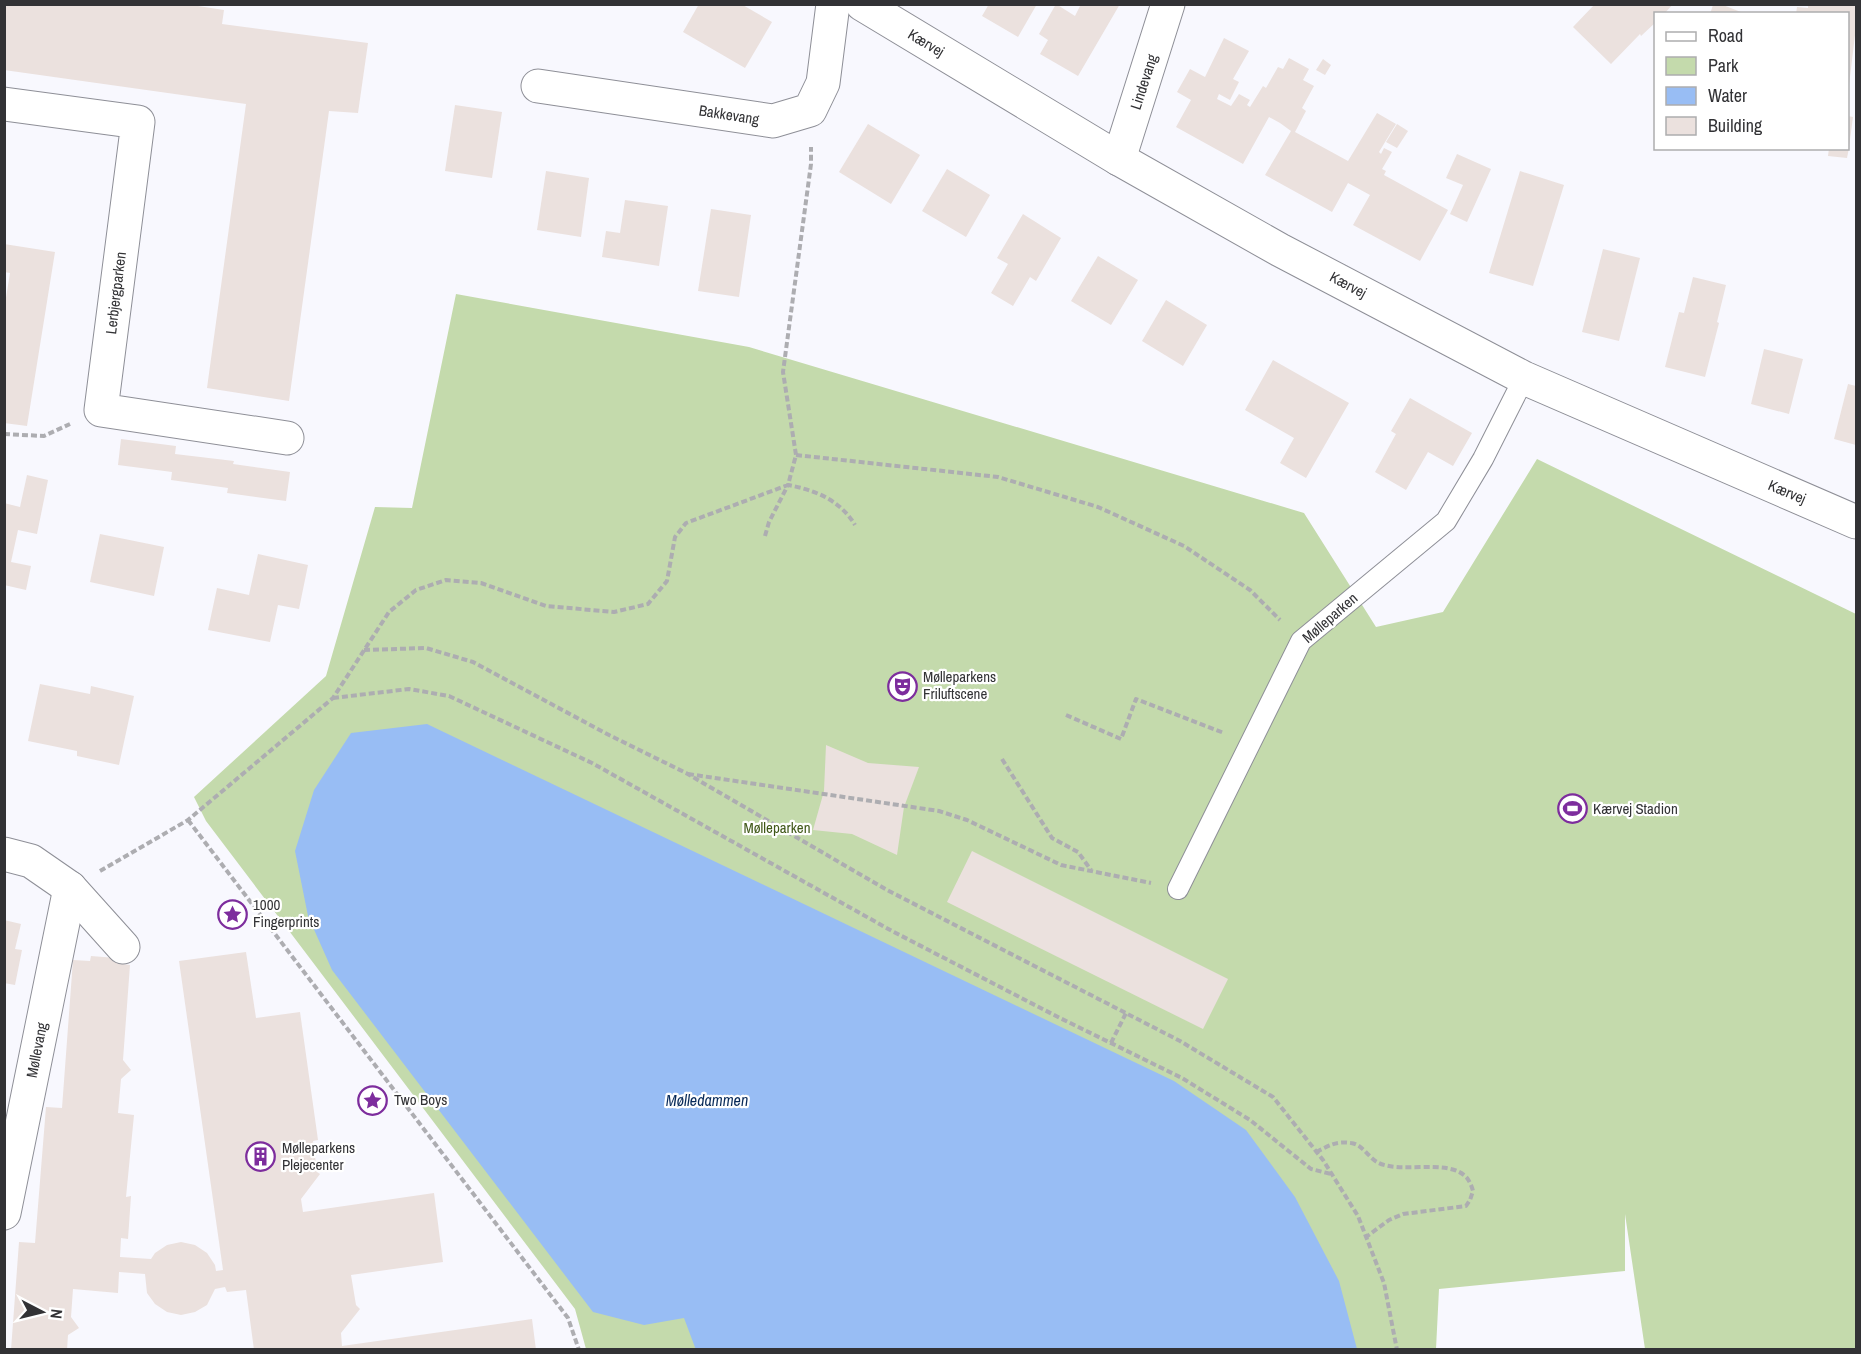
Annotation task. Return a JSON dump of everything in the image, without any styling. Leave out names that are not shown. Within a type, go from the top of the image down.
[{"type":"street","points":[[810,110],[823,83],[833,4]]},
{"type":"street","name":"Kærvej","points":[[862,4],[1119,159],[1280,250],[1524,378],[1857,522]]},
{"type":"street","name":"Lindevang","points":[[1119,159],[1168,4]]},
{"type":"street","name":"Bakkevang","points":[[538,86],[772,121],[810,110]]},
{"type":"street","name":"Lerbjergparken","points":[[4,104],[138,123],[100,410]]},
{"type":"street","points":[[100,410],[287,438]]},
{"type":"street","points":[[4,854],[31,861],[70,888],[123,947]]},
{"type":"street","name":"Møllevang","points":[[4,1213],[70,888]]},
{"type":"lane","name":"Mølleparken","points":[[1178,888],[1301,641],[1446,521],[1483,459],[1524,378]]},
{"type":"path","points":[[765,536],[769,522],[788,484],[796,455],[783,372],[811,164],[810,110]]},
{"type":"path","points":[[4,434],[44,436],[100,410]]},
{"type":"path","points":[[796,455],[998,477],[1098,507],[1184,546],[1250,590],[1301,641]]},
{"type":"path","points":[[70,888],[188,820],[333,698],[389,612],[416,590],[446,580],[481,583],[546,606],[614,612],[648,604],[668,581],[675,537],[686,523],[788,484],[823,495],[838,505],[855,525]]},
{"type":"path","points":[[364,650],[426,648],[473,662],[609,735],[686,773],[887,890],[1180,1041],[1273,1097],[1316,1152],[1358,1216],[1384,1283],[1397,1350]]},
{"type":"path","points":[[333,698],[410,689],[449,696],[592,763],[892,931],[1182,1078],[1250,1120],[1311,1169],[1332,1175]]},
{"type":"path","points":[[1066,715],[1121,739],[1136,699],[1250,743]]},
{"type":"path","points":[[1002,759],[1052,838],[1078,852],[1092,871]]},
{"type":"path","points":[[686,773],[939,811],[966,820],[1061,865],[1178,888]]},
{"type":"path","points":[[188,820],[568,1318],[579,1350]]},
{"type":"path","points":[[1111,1043],[1126,1013]]},
{"type":"path","points":[[1316,1152],[1337,1142],[1356,1143],[1377,1163],[1388,1166],[1440,1168],[1460,1173],[1468,1179],[1473,1191],[1466,1206],[1403,1214],[1389,1220],[1366,1236]]},
{"type":"green space","name":"Mølleparken","points":[[456,294],[749,347],[1304,513],[1376,627],[1443,612],[1537,459],[1856,614],[1856,1349],[1645,1349],[1625,1214],[1625,1271],[1439,1289],[1436,1349],[586,1349],[575,1309],[206,821],[194,797],[326,676],[375,507],[412,508]]},
{"type":"water","name":"Mølledammen","points":[[427,724],[1174,1081],[1246,1130],[1295,1197],[1339,1281],[1357,1349],[696,1350],[684,1318],[644,1325],[593,1312],[332,970],[308,916],[295,851],[314,790],[351,733]]},
{"type":"building","points":[[4,4],[185,4],[224,10],[222,24],[368,43],[358,113],[329,111],[289,401],[207,388],[246,104],[4,70]]},
{"type":"building","points":[[699,4],[741,4],[772,22],[745,68],[683,32]]},
{"type":"building","points":[[989,4],[1037,4],[1018,37],[982,16]]},
{"type":"building","points":[[1056,4],[1075,16],[1081,4],[1120,4],[1078,76],[1040,54],[1048,40],[1039,34]]},
{"type":"building","points":[[1595,4],[1673,4],[1666,12],[1654,12],[1654,24],[1641,36],[1640,34],[1611,64],[1573,27]]},
{"type":"building","points":[[1808,4],[1856,4],[1856,27],[1849,85],[1849,12],[1796,12],[1797,7],[1808,8]]},
{"type":"building","points":[[1713,5],[1723,5],[1741,12],[1711,12]]},
{"type":"building","points":[[1224,38],[1249,51],[1233,79],[1239,82],[1230,100],[1219,94],[1217,99],[1231,106],[1239,94],[1250,100],[1247,105],[1250,107],[1263,86],[1266,88],[1278,67],[1283,69],[1289,58],[1309,69],[1303,80],[1314,86],[1302,108],[1306,111],[1295,132],[1348,161],[1377,113],[1396,124],[1379,152],[1381,154],[1384,148],[1392,152],[1382,169],[1386,171],[1384,175],[1448,210],[1420,261],[1353,225],[1370,195],[1348,183],[1332,212],[1265,175],[1291,131],[1280,123],[1269,117],[1243,164],[1176,127],[1191,100],[1177,92],[1190,69],[1205,77]]},
{"type":"building","points":[[1323,59],[1331,65],[1325,75],[1316,70]]},
{"type":"building","points":[[455,105],[502,112],[492,178],[445,171]]},
{"type":"building","points":[[1849,116],[1853,117],[1849,147]]},
{"type":"building","points":[[868,124],[920,155],[891,204],[839,172]]},
{"type":"building","points":[[1397,124],[1408,131],[1397,148],[1386,142]]},
{"type":"building","points":[[1829,150],[1849,150],[1847,158],[1828,156]]},
{"type":"building","points":[[1457,154],[1491,169],[1467,222],[1450,214],[1463,185],[1446,178]]},
{"type":"building","points":[[947,169],[990,195],[966,237],[922,211]]},
{"type":"building","points":[[546,171],[589,178],[581,237],[537,230]]},
{"type":"building","points":[[1520,171],[1564,185],[1533,286],[1489,273]]},
{"type":"building","points":[[625,200],[668,206],[659,266],[602,257],[606,231],[620,233]]},
{"type":"building","points":[[711,209],[751,215],[739,297],[698,291]]},
{"type":"building","points":[[1023,214],[1061,238],[1036,281],[1030,277],[1013,306],[991,293],[1008,264],[997,258]]},
{"type":"building","points":[[4,244],[55,252],[27,426],[4,423],[4,310],[10,273],[4,272]]},
{"type":"building","points":[[1603,249],[1640,258],[1619,341],[1582,332]]},
{"type":"building","points":[[1098,256],[1138,280],[1111,325],[1071,301]]},
{"type":"building","points":[[1693,277],[1726,285],[1705,377],[1665,367],[1679,312],[1684,313]]},
{"type":"building","points":[[1166,300],[1207,325],[1183,366],[1142,341]]},
{"type":"building","points":[[1764,349],[1803,359],[1789,414],[1751,404]]},
{"type":"building","points":[[1273,360],[1349,403],[1306,478],[1280,463],[1294,438],[1245,410]]},
{"type":"building","points":[[1848,384],[1856,386],[1856,445],[1834,439]]},
{"type":"building","points":[[1410,398],[1472,433],[1453,466],[1428,452],[1406,490],[1375,472],[1396,434],[1391,431]]},
{"type":"building","points":[[121,439],[176,446],[175,454],[234,461],[233,464],[290,472],[286,501],[227,493],[228,488],[171,480],[172,472],[118,465]]},
{"type":"building","points":[[27,475],[48,480],[37,534],[18,530],[11,562],[31,566],[26,590],[4,585],[4,503],[20,507]]},
{"type":"building","points":[[100,534],[164,547],[154,596],[90,582]]},
{"type":"building","points":[[258,554],[308,565],[299,609],[278,605],[270,642],[208,630],[217,588],[249,595]]},
{"type":"building","points":[[40,684],[90,694],[91,686],[134,696],[119,765],[77,756],[77,751],[28,741]]},
{"type":"building","points":[[826,745],[868,763],[919,767],[904,807],[897,855],[852,834],[813,830],[824,791]]},
{"type":"building","points":[[972,851],[1228,979],[1203,1029],[947,902]]},
{"type":"building","points":[[4,920],[21,924],[15,949],[22,950],[15,985],[4,983]]},
{"type":"building","name":"Mølleparkens Plejecenter","points":[[246,952],[256,1018],[300,1012],[318,1140],[313,1141],[317,1172],[320,1174],[301,1199],[303,1212],[434,1193],[443,1262],[351,1275],[356,1305],[360,1309],[341,1333],[342,1346],[532,1319],[536,1350],[254,1350],[246,1290],[227,1292],[225,1287],[215,1289],[207,1305],[195,1312],[181,1315],[167,1312],[155,1304],[147,1293],[145,1274],[119,1272],[118,1293],[73,1289],[71,1317],[79,1328],[68,1335],[67,1350],[11,1350],[19,1242],[35,1243],[46,1107],[62,1108],[73,960],[90,961],[91,956],[116,958],[116,963],[130,965],[123,1060],[131,1070],[121,1079],[118,1113],[134,1115],[126,1197],[131,1196],[128,1239],[121,1238],[120,1257],[151,1259],[155,1253],[167,1245],[181,1242],[195,1245],[207,1253],[216,1271],[223,1270],[179,961]]},
{"type":"place","name":"Mølleparkens Friluftscene","points":[[902,686]]},
{"type":"place","name":"Kærvej Stadion","points":[[1572,809]]},
{"type":"place","name":"1000 Fingerprints","points":[[232,914]]},
{"type":"place","name":"Two Boys","points":[[373,1100]]},
{"type":"place","name":"Mølleparkens Plejecenter","points":[[261,1157]]}]
